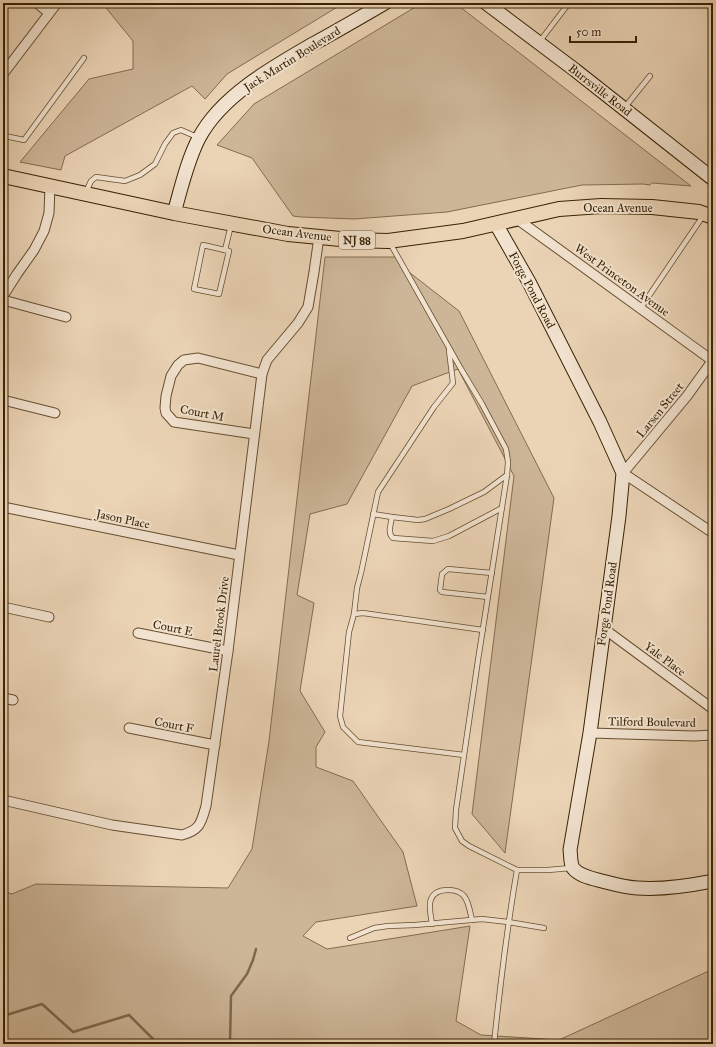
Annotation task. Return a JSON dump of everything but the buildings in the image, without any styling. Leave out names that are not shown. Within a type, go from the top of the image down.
[{"type":"main road","name":"Ocean Avenue","points":[[3,176],[231,224],[288,234],[351,240],[388,241],[463,231],[559,209],[601,206],[652,207],[699,212],[709,215]]},
{"type":"street","points":[[37,3],[50,13]]},
{"type":"street","points":[[3,74],[57,3]]},
{"type":"street","name":"Jack Martin Boulevard","points":[[174,213],[187,168],[199,138],[213,116],[238,92],[276,66],[385,3]]},
{"type":"street","name":"Burrsville Road","points":[[486,3],[539,42],[713,179]]},
{"type":"street","points":[[3,296],[34,250],[44,231],[49,213],[50,186]]},
{"type":"street","name":"West Princeton Avenue","points":[[517,219],[713,361]]},
{"type":"street","name":"Forge Pond Road","points":[[496,224],[529,282],[600,422],[623,473],[619,516],[590,733],[570,850],[573,868]]},
{"type":"street","name":"Laurel Brook Drive","points":[[3,800],[112,825],[182,835],[197,829],[202,820],[206,806],[215,745],[262,374],[267,360],[298,323],[308,307],[319,237]]},
{"type":"street","points":[[3,300],[66,317]]},
{"type":"street","name":"Court M","points":[[254,434],[174,422],[166,413],[165,402],[171,376],[178,365],[184,360],[198,358],[262,374]]},
{"type":"street","name":"Larsen Street","points":[[623,473],[687,396],[713,361]]},
{"type":"street","points":[[3,400],[55,412]]},
{"type":"street","points":[[623,473],[713,533]]},
{"type":"street","name":"Jason Place","points":[[3,507],[239,556]]},
{"type":"street","points":[[3,607],[48,617]]},
{"type":"street","name":"Yale Place","points":[[603,628],[713,709]]},
{"type":"street","name":"Court E","points":[[138,633],[228,651]]},
{"type":"street","points":[[3,698],[13,700]]},
{"type":"street","name":"Court F","points":[[129,728],[215,745]]},
{"type":"street","name":"Tilford Boulevard","points":[[590,733],[694,736],[713,735]]},
{"type":"street","points":[[573,868],[589,877],[636,888],[656,889],[713,881]]},
{"type":"lane","points":[[539,42],[569,3]]},
{"type":"lane","points":[[3,138],[5,136],[24,140],[84,58]]},
{"type":"lane","points":[[624,108],[650,76]]},
{"type":"lane","points":[[85,194],[91,181],[96,177],[125,181],[145,172],[155,164],[165,144],[173,133],[181,130],[199,138]]},
{"type":"lane","points":[[640,308],[709,215]]},
{"type":"lane","points":[[225,250],[231,224]]},
{"type":"lane","points":[[388,241],[482,404],[506,449],[508,462],[482,630],[456,810],[455,828],[462,841],[469,846],[517,870],[573,868]]},
{"type":"lane","points":[[203,245],[225,250],[229,251],[219,294],[194,289],[203,245]]},
{"type":"lane","points":[[449,348],[453,383],[434,407],[378,492],[357,588],[354,614],[349,632],[340,716],[343,727],[358,742],[464,755]]},
{"type":"lane","points":[[373,514],[418,520],[425,519],[484,492],[507,475]]},
{"type":"lane","points":[[392,517],[390,533],[393,538],[432,541],[449,536],[502,508]]},
{"type":"lane","points":[[488,597],[442,592],[440,590],[442,574],[448,569],[492,573]]},
{"type":"lane","points":[[354,614],[363,612],[482,630]]},
{"type":"lane","points":[[494,1044],[508,922],[517,870]]},
{"type":"lane","points":[[432,924],[429,908],[430,899],[438,891],[446,890],[455,891],[463,895],[472,920]]},
{"type":"lane","points":[[350,938],[374,928],[482,919],[544,928]]},
{"type":"shaded area","points":[[102,3],[344,3],[227,74],[205,99],[192,86],[65,156],[61,170],[20,162],[89,79],[133,69],[133,41]]},
{"type":"shaded area","points":[[422,3],[455,3],[691,186],[652,183],[650,185],[582,185],[447,212],[354,219],[301,217],[293,216],[252,158],[217,145],[254,104]]},
{"type":"shaded area","points":[[325,257],[400,257],[405,269],[459,311],[554,498],[505,853],[472,814],[514,476],[458,369],[412,386],[347,504],[310,514],[297,595],[314,603],[300,691],[325,732],[316,747],[316,767],[353,781],[403,852],[417,906],[316,922],[303,936],[327,949],[470,926],[456,1021],[481,1035],[559,1040],[713,969],[713,1044],[3,1044],[3,891],[12,894],[36,884],[228,888],[252,849],[269,741]]},
{"type":"waterway","points":[[230,1044],[231,996],[247,974],[256,949]]},
{"type":"waterway","points":[[3,1016],[42,1004],[73,1032],[129,1015],[158,1044]]}]
